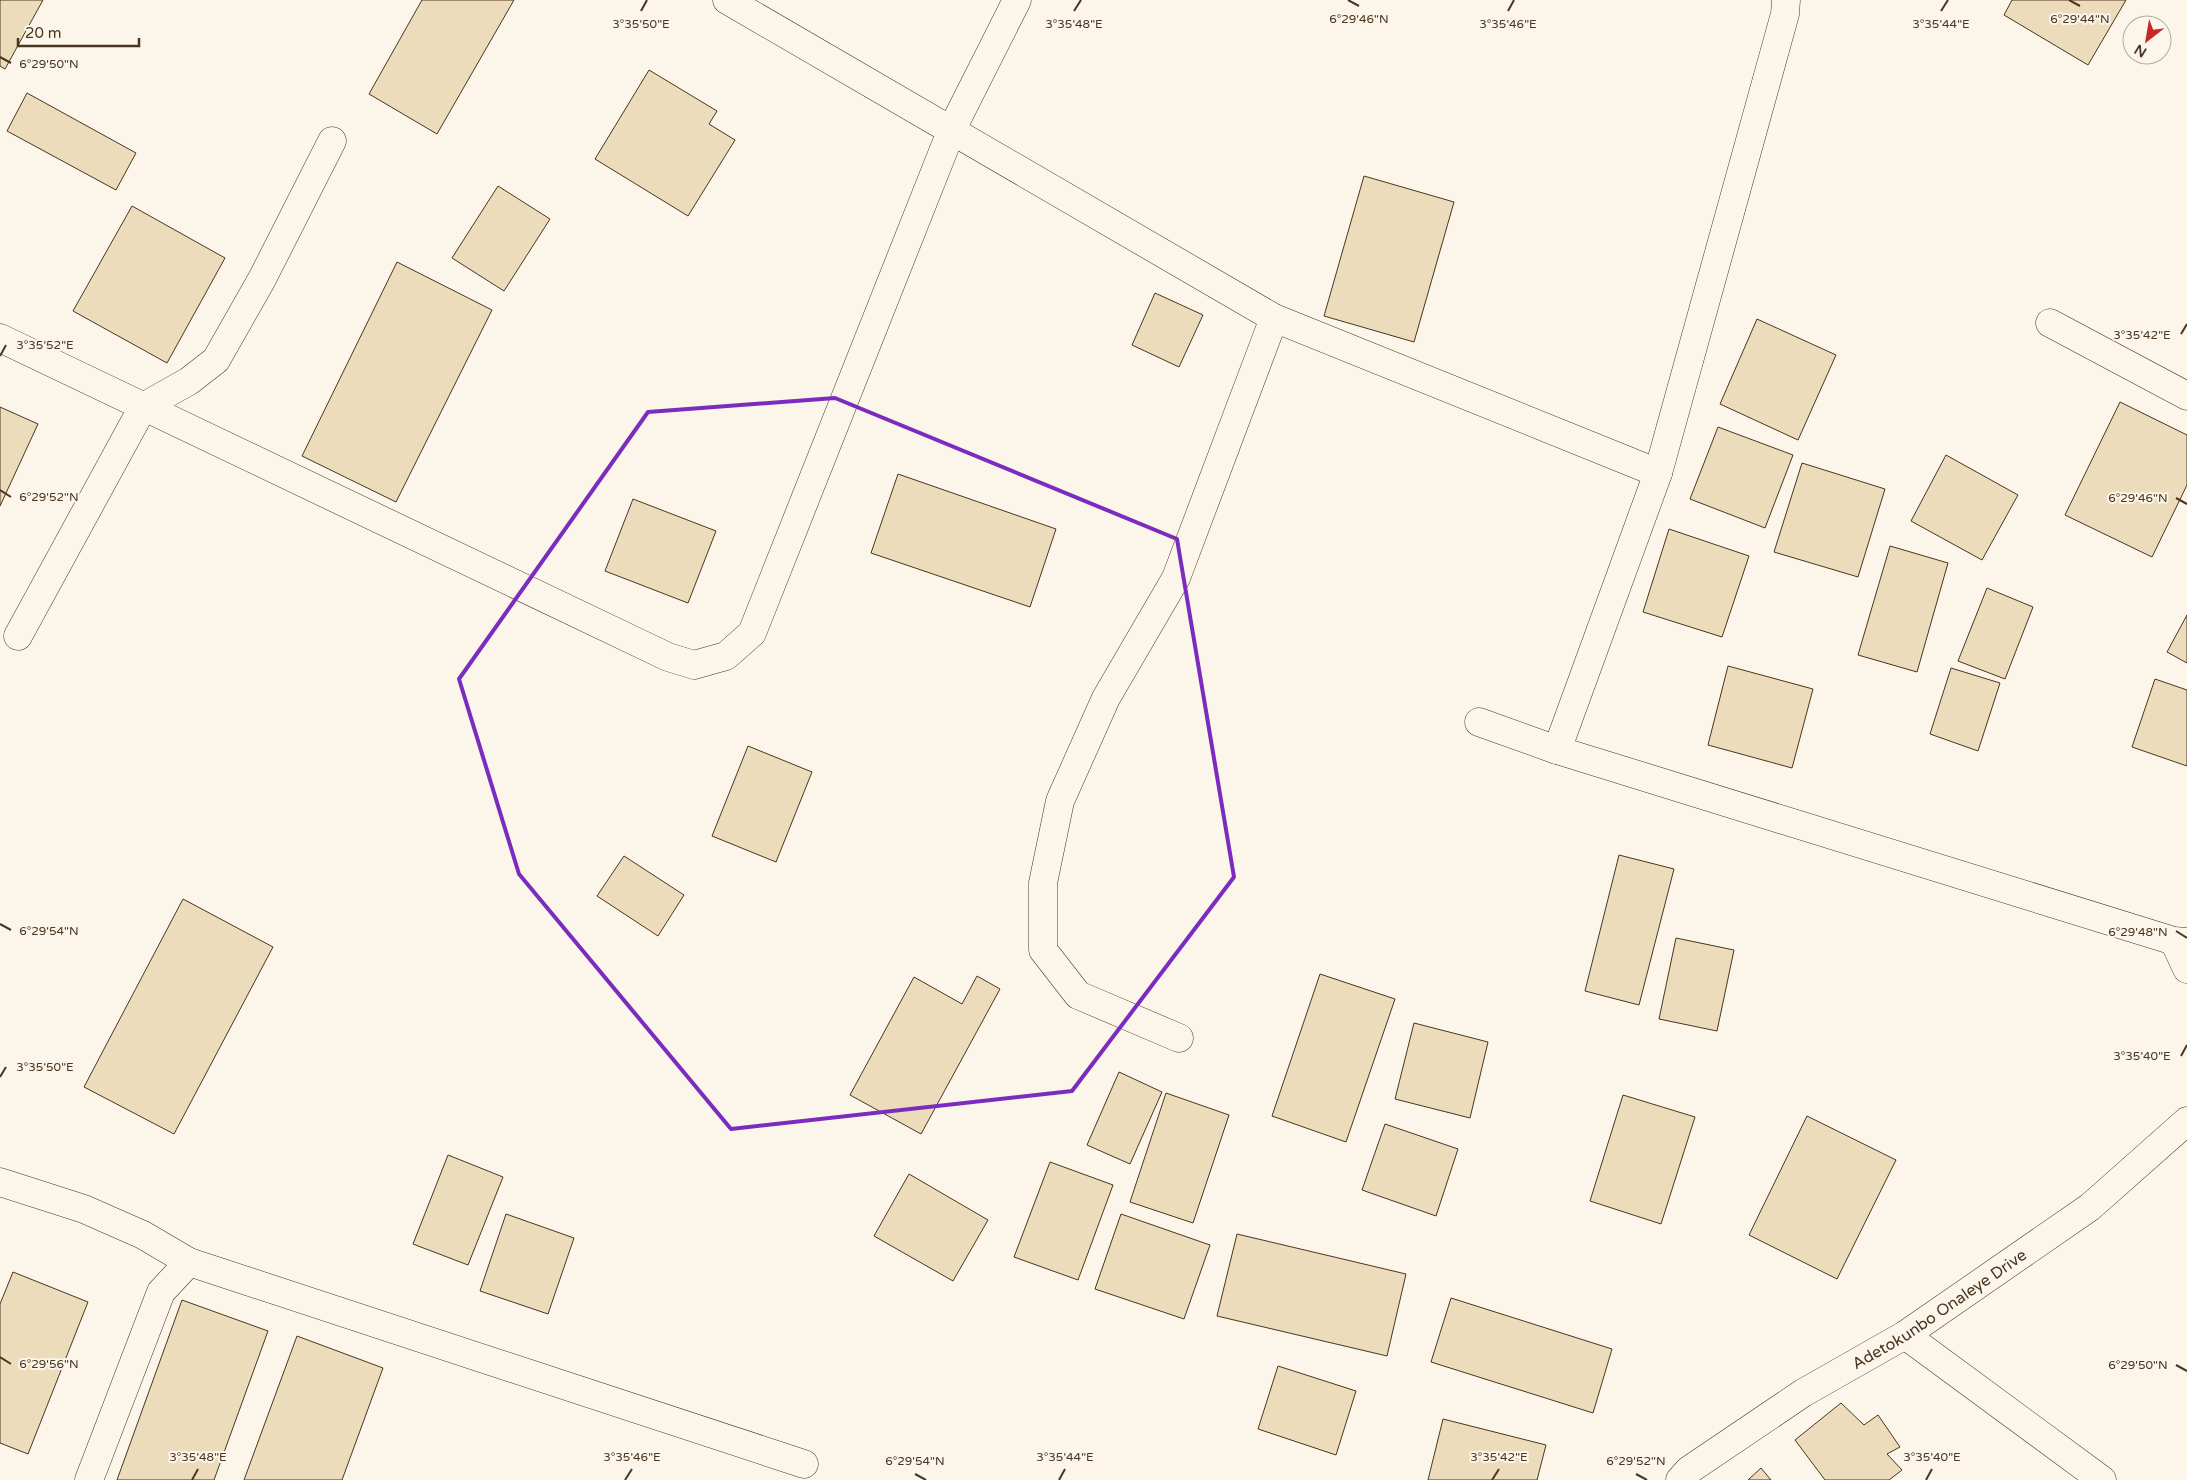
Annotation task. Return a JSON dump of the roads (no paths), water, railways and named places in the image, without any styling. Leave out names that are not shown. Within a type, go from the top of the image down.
[{"type":"street","points":[[728,0],[1274,318],[1658,473]]},
{"type":"street","points":[[0,338],[668,657],[694,665],[726,656],[752,633],[952,130],[1017,0]]},
{"type":"street","points":[[1557,750],[1658,473],[1785,14],[1786,0]]},
{"type":"street","points":[[18,636],[143,407],[189,381],[216,360],[262,279],[332,141]]},
{"type":"street","points":[[1179,1038],[1078,996],[1043,950],[1043,883],[1060,801],[1106,698],[1176,578],[1274,318]]},
{"type":"street","points":[[2050,323],[2187,396]]},
{"type":"street","points":[[1479,722],[1557,750],[2180,942],[2187,969]]},
{"type":"street","name":"Adetokunbo Onaleye Drive","points":[[1680,1480],[1689,1470],[1802,1393],[1905,1335],[2090,1207],[2187,1121]]},
{"type":"street","points":[[0,1182],[84,1209],[143,1235],[189,1262],[804,1464]]},
{"type":"street","points":[[89,1480],[161,1292],[189,1262]]},
{"type":"street","points":[[1905,1335],[2102,1480]]}]
